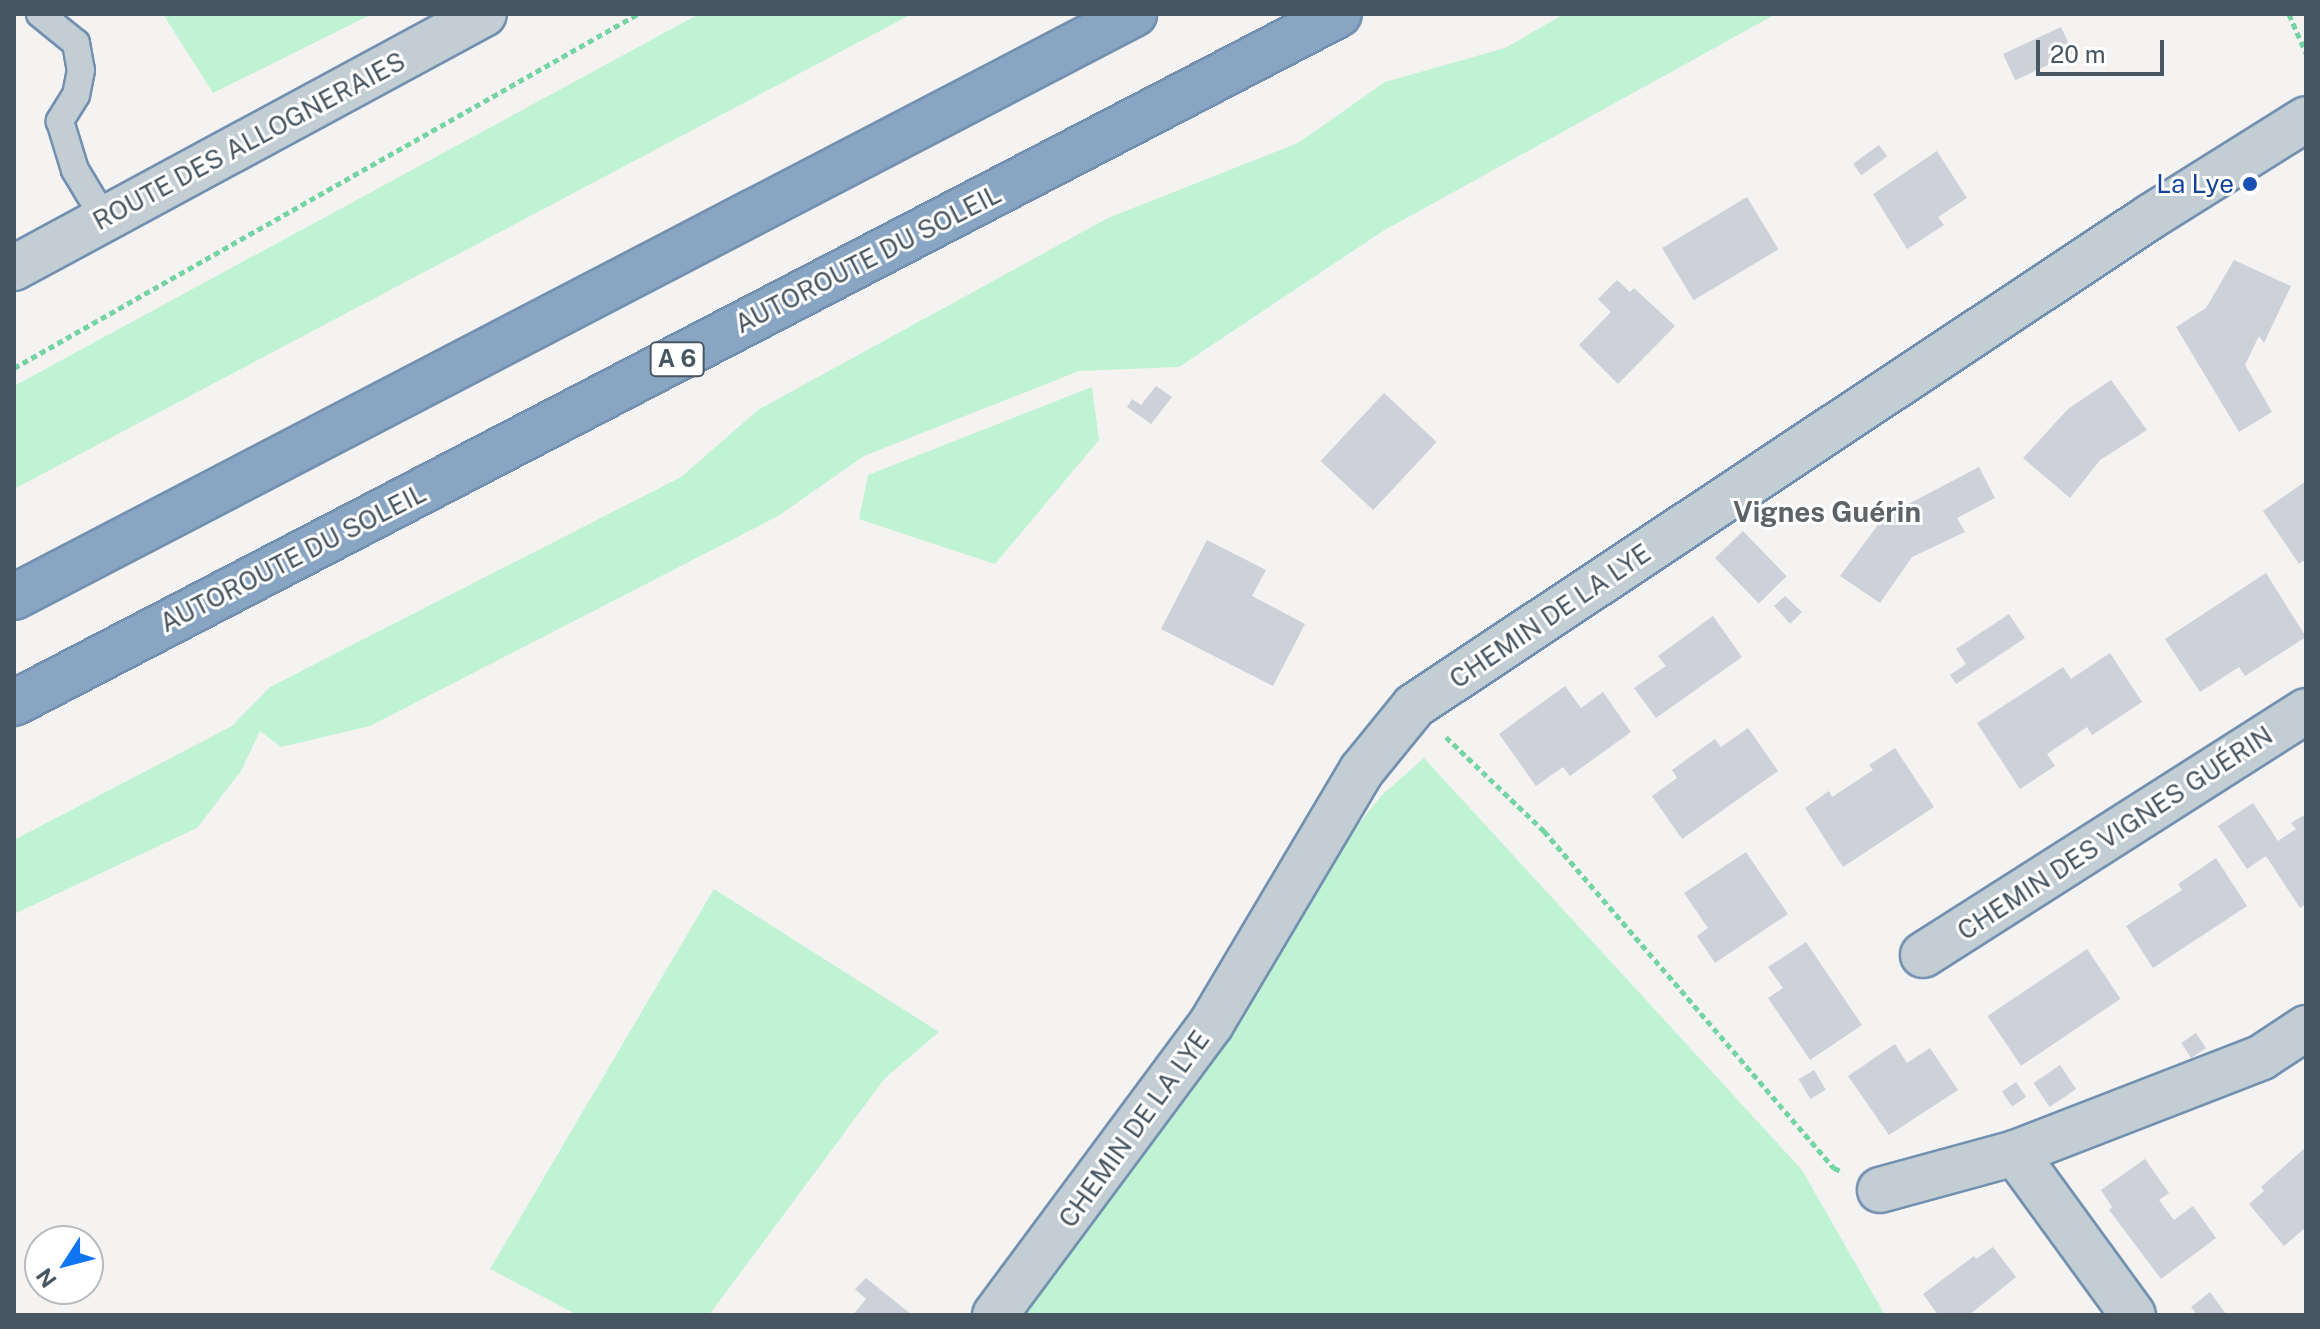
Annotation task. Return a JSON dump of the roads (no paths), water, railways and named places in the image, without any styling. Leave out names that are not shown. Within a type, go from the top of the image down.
[{"type":"highway","points":[[14,597],[1134,14]]},
{"type":"highway","name":"AUTOROUTE DU SOLEIL","points":[[14,703],[1339,14]]},
{"type":"street","name":"ROUTE DES ALLOGNERAIES","points":[[14,268],[484,14]]},
{"type":"street","name":"CHEMIN DE LA LYE","points":[[995,1315],[1211,1024],[1362,770],[1414,706],[2137,226],[2306,119]]},
{"type":"street","name":"CHEMIN DES VIGNES GUÉRIN","points":[[1923,955],[2306,711]]},
{"type":"street","points":[[1880,1190],[2015,1153],[2299,1044]]},
{"type":"street","points":[[2015,1153],[2133,1315]]},
{"type":"lane","points":[[40,14],[76,43],[81,70],[76,95],[60,121],[75,170],[104,218]]},
{"type":"place","name":"La Lye","points":[[2250,184]]},
{"type":"district","name":"Vignes Guérin","points":[[1827,512]]}]
